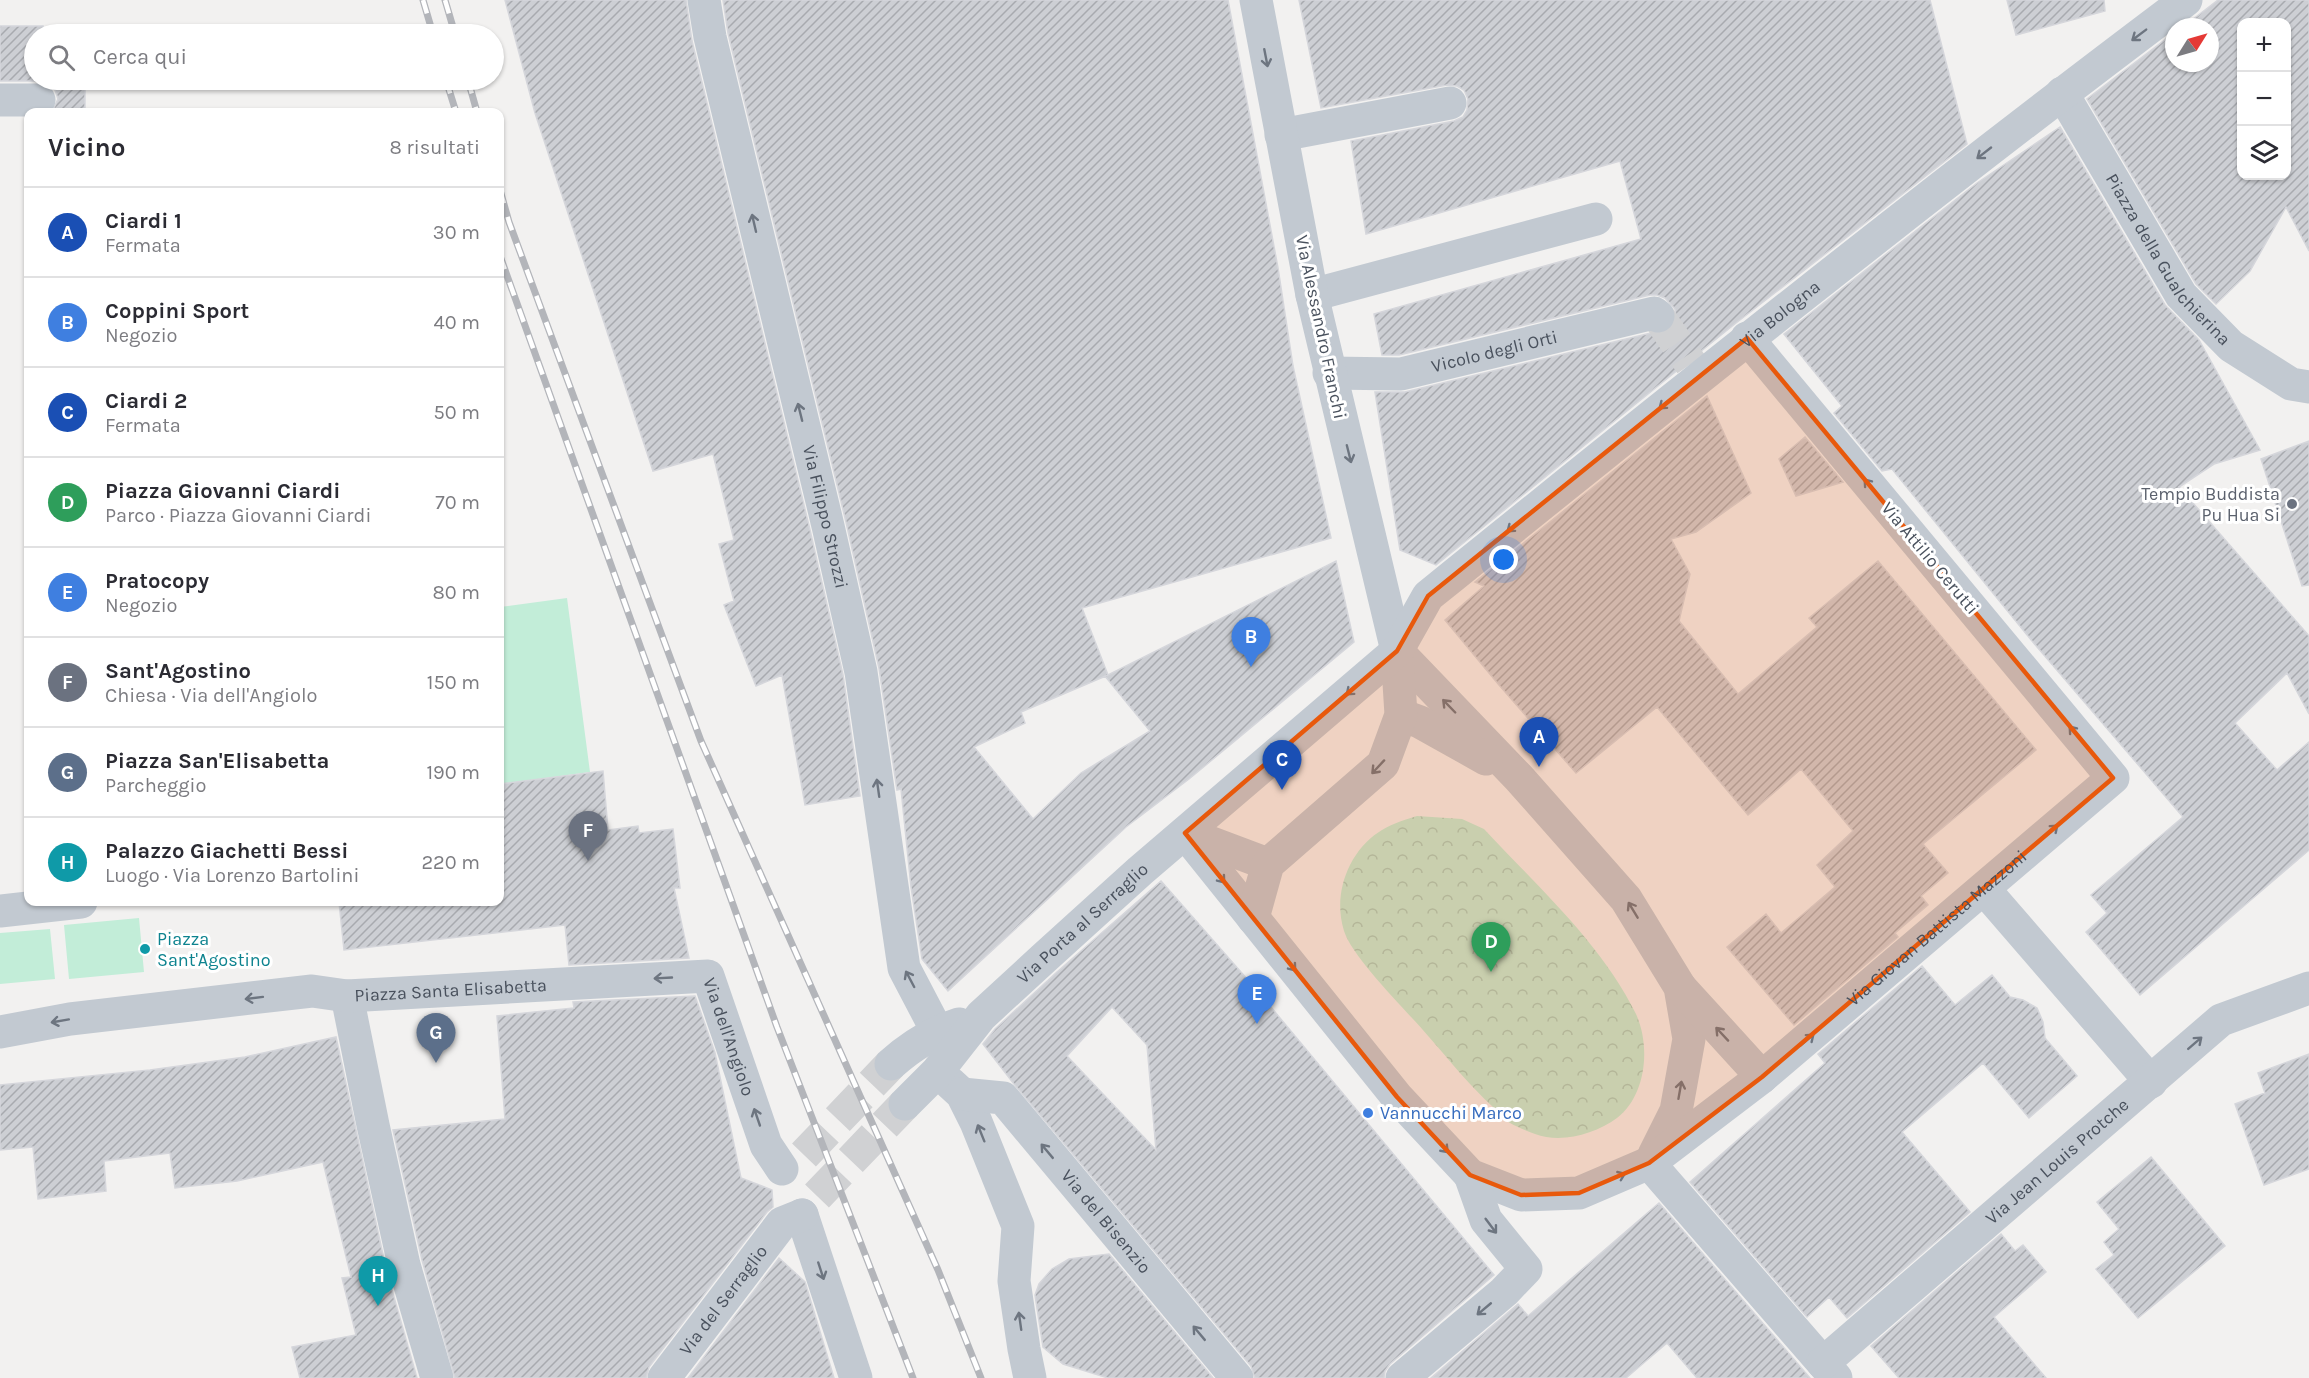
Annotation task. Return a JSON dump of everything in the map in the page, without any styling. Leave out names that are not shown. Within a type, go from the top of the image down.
[{"type":"street","name":"Via Filippo Strozzi","points":[[704,0],[712,48],[828,526],[861,672],[904,968],[937,1031]]},
{"type":"street","name":"Via Alessandro Franchi","points":[[1256,0],[1312,296],[1397,651],[1401,715]]},
{"type":"street","name":"Via Bologna","points":[[1397,651],[1428,596],[1695,370],[1747,338],[2062,93],[2186,0]]},
{"type":"street","name":"Piazza della Gualchierina","points":[[2062,93],[2181,295],[2231,346],[2291,384],[2309,387]]},
{"type":"street","points":[[0,100],[39,100]]},
{"type":"street","points":[[1281,135],[1450,103]]},
{"type":"street","points":[[1312,296],[1596,219]]},
{"type":"street","name":"Vicolo degli Orti","points":[[1329,373],[1401,374],[1654,313],[1658,316]]},
{"type":"street","name":"Via Attilio Cerutti","points":[[1747,338],[2113,778]]},
{"type":"street","name":"Via Porta al Serraglio","points":[[905,1104],[937,1072],[981,1016],[1140,871],[1397,651]]},
{"type":"street","points":[[1397,651],[1518,778],[1626,899],[1680,987],[1762,1077]]},
{"type":"street","points":[[1253,918],[1268,864],[1383,764],[1401,715],[1420,722],[1518,778]]},
{"type":"street","name":"Via Giovan Battista Mazzoni","points":[[1470,1175],[1521,1195],[1578,1193],[1649,1163],[1762,1077],[2113,778]]},
{"type":"street","points":[[1185,833],[1268,864]]},
{"type":"street","points":[[1185,833],[1397,1097],[1470,1175],[1486,1220],[1526,1269],[1504,1292],[1402,1378]]},
{"type":"street","points":[[1984,889],[2151,1082]]},
{"type":"street","points":[[0,911],[45,906]]},
{"type":"street","name":"Via dell'Angiolo","points":[[557,984],[708,976],[766,1145],[793,1162],[800,1211]]},
{"type":"street","name":"Piazza Santa Elisabetta","points":[[0,1032],[70,1019],[312,991],[347,996],[557,984]]},
{"type":"street","points":[[1649,1163],[1676,1111],[1689,1039],[1680,987]]},
{"type":"street","name":"Via Jean Louis Protche","points":[[1649,1163],[1829,1371],[2221,1020],[2309,988]]},
{"type":"street","name":"Piazza Santa Elisabetta","points":[[347,996],[405,1265],[437,1378]]},
{"type":"street","name":"Via Porta al Serraglio","points":[[891,1064],[937,1031],[981,1016]]},
{"type":"street","points":[[937,1072],[962,1094],[976,1122],[1018,1226],[1014,1281],[1030,1378]]},
{"type":"street","name":"Via del Bisenzio","points":[[962,1094],[1003,1098],[1237,1378]]},
{"type":"street","points":[[800,1211],[856,1378]]},
{"type":"street","name":"Via del Serraglio","points":[[664,1378],[800,1211]]},
{"type":"highlighted area","points":[[1747,338],[2113,778],[1762,1077],[1649,1163],[1579,1193],[1521,1195],[1470,1175],[1397,1097],[1185,833],[1397,651],[1428,596]]},
{"type":"green space","points":[[567,598],[590,772],[504,783],[504,606]]},
{"type":"green space","points":[[1417,816],[1462,819],[1484,829],[1587,939],[1622,988],[1641,1027],[1643,1070],[1640,1084],[1627,1109],[1608,1124],[1578,1136],[1556,1138],[1535,1134],[1510,1123],[1460,1073],[1369,970],[1349,943],[1344,931],[1340,905],[1344,881],[1350,865],[1363,846],[1378,833],[1396,823]]},
{"type":"green space","points":[[139,918],[144,972],[69,979],[64,925]]},
{"type":"green space","points":[[50,929],[55,979],[0,984],[0,933]]},
{"type":"building","points":[[505,0],[686,0],[692,41],[843,675],[860,796],[805,805],[782,675],[756,686],[724,605],[734,601],[719,544],[734,540],[713,454],[653,471],[535,113]]},
{"type":"building","points":[[723,0],[1228,0],[1278,268],[1293,366],[1331,538],[1082,608],[1108,675],[1336,561],[1354,642],[1189,779],[1126,827],[948,991],[922,959],[911,887],[901,789],[897,790],[879,668],[728,33]],"holes":[[[1105,676],[1150,731],[1081,773],[1033,819],[974,747],[1025,723],[1021,712]]]},
{"type":"building","points":[[1299,0],[1930,0],[1967,144],[1736,323],[1436,565],[1400,550],[1375,392],[1405,392],[1651,333],[1665,333],[1673,327],[1676,319],[1675,309],[1665,298],[1650,295],[1399,355],[1382,355],[1374,314],[1641,239],[1620,161],[1366,234],[1351,141],[1454,121],[1463,117],[1467,110],[1468,99],[1464,90],[1457,86],[1447,85],[1321,108]]},
{"type":"building","points":[[2007,0],[2104,0],[2105,11],[2016,35]]},
{"type":"building","points":[[2218,0],[2309,0],[2309,251],[2286,207],[2250,271],[2216,304],[2196,284],[2087,99],[2165,40],[2165,72],[2219,72],[2219,18],[2195,18]]},
{"type":"building","points":[[0,26],[24,26],[24,81],[0,81]]},
{"type":"building","points":[[55,90],[85,90],[85,108],[54,108],[58,99]]},
{"type":"building","points":[[2060,127],[2165,305],[2199,340],[2260,450],[2214,464],[2179,487],[2309,636],[2309,714],[2287,673],[2235,723],[2277,770],[2309,742],[2309,850],[2140,995],[2086,932],[2107,913],[2091,895],[2183,817],[2032,641],[1892,469],[1882,471],[1834,413],[1842,406],[1784,334],[1977,183]]},
{"type":"building","points":[[1707,396],[1751,493],[1696,532],[1671,539],[1690,574],[1679,621],[1738,694],[1817,627],[1809,618],[1878,561],[2036,750],[1923,844],[1948,873],[1921,896],[1928,905],[1895,933],[1898,937],[1794,1025],[1727,947],[1766,914],[1781,933],[1835,887],[1817,865],[1853,831],[1801,769],[1748,815],[1657,707],[1576,773],[1445,620],[1484,586],[1475,582]]},
{"type":"building","points":[[1805,437],[1843,482],[1796,496],[1779,459]]},
{"type":"building","name":"Tempio Buddista Pu Hua Si","points":[[2309,441],[2309,585],[2302,586],[2261,459]]},
{"type":"building","points":[[603,771],[608,830],[638,826],[639,833],[673,829],[680,888],[674,888],[689,958],[569,965],[565,925],[344,950],[339,906],[504,906],[504,783]]},
{"type":"building","points":[[1161,881],[1255,988],[1494,1275],[1390,1364],[1385,1371],[1384,1378],[1255,1378],[1251,1366],[983,1044],[995,1029]],"holes":[[[1112,1007],[1147,1045],[1156,1150],[1067,1056]]]},
{"type":"building","points":[[1922,966],[1955,1005],[1992,975],[2010,997],[2023,1000],[2037,1008],[2043,1022],[2045,1038],[2077,1076],[2029,1118],[1983,1063],[1902,1132],[1970,1212],[1847,1318],[1829,1297],[1807,1317],[1690,1182],[1825,1063],[1818,1054]]},
{"type":"building","points":[[695,996],[715,1053],[741,1178],[772,1190],[773,1207],[649,1367],[646,1378],[455,1378],[422,1260],[393,1130],[505,1119],[497,1016],[574,1008],[573,1002]]},
{"type":"building","points":[[336,1037],[386,1269],[417,1378],[300,1378],[292,1347],[356,1335],[342,1278],[351,1277],[323,1162],[237,1181],[175,1188],[170,1153],[104,1161],[106,1191],[38,1199],[33,1147],[0,1150],[0,1085],[150,1070],[245,1057]]},
{"type":"building","points":[[2309,1054],[2309,1169],[2264,1185],[2235,1104],[2265,1093],[2258,1073]]},
{"type":"building","points":[[2151,1157],[2225,1246],[2138,1318],[2096,1269],[2114,1255],[2104,1242],[2119,1229],[2097,1202]]},
{"type":"building","points":[[1659,1203],[1810,1378],[1697,1378],[1667,1343],[1626,1378],[1431,1378],[1518,1304],[1528,1316]]},
{"type":"building","points":[[2001,1234],[2015,1251],[2023,1245],[2046,1272],[1994,1317],[2046,1378],[1899,1378],[1871,1346]]},
{"type":"building","points":[[1109,1254],[1213,1378],[1108,1378],[1063,1364],[1043,1347],[1035,1295],[1039,1284],[1052,1269],[1069,1259]]},
{"type":"building","points":[[779,1258],[805,1282],[834,1378],[688,1378]]},
{"type":"tunnel","points":[[1658,316],[1691,364]]},
{"type":"tunnel","points":[[804,1155],[891,1064]]},
{"type":"tunnel","points":[[817,1196],[905,1104]]},
{"type":"railway","points":[[423,0],[430,24]]},
{"type":"railway","points":[[445,0],[452,24]]},
{"type":"railway","points":[[449,90],[455,108]]},
{"type":"railway","points":[[471,90],[476,108]]},
{"type":"railway","points":[[504,204],[701,741],[938,1270],[981,1378]]},
{"type":"railway","points":[[504,267],[777,1027],[913,1378]]},
{"type":"place","name":"Tempio Buddista Pu Hua Si","points":[[2292,504]]},
{"type":"place","name":"Coppini Sport","points":[[1251,667]]},
{"type":"place","name":"Ciardi 1","points":[[1539,767]]},
{"type":"place","name":"Ciardi 2","points":[[1282,790]]},
{"type":"place","name":"Sant'Agostino","points":[[588,861]]},
{"type":"place","name":"Piazza Sant'Agostino","points":[[145,949]]},
{"type":"place","name":"Piazza Giovanni Ciardi","points":[[1491,972]]},
{"type":"place","name":"Pratocopy","points":[[1257,1024]]},
{"type":"place","name":"Piazza San'Elisabetta","points":[[436,1063]]},
{"type":"place","name":"Vannucchi Marco","points":[[1368,1113]]},
{"type":"place","name":"Palazzo Giachetti Bessi","points":[[378,1306]]}]
